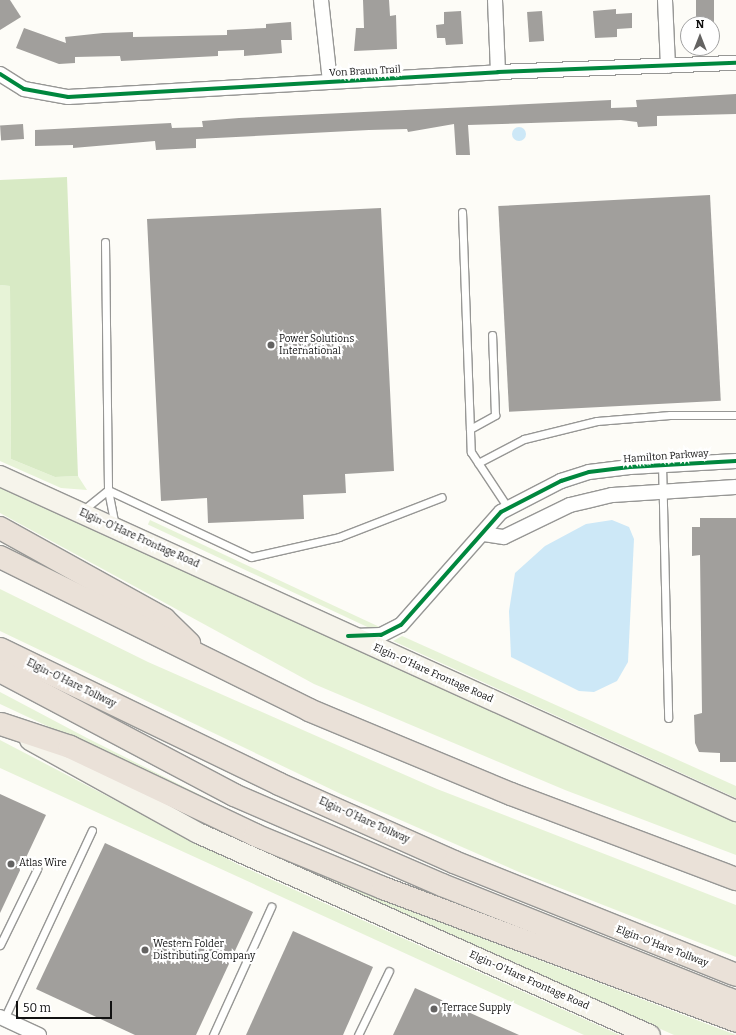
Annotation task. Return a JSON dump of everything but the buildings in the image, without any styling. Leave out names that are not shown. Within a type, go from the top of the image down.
[{"type":"highway","points":[[0,528],[164,620],[206,659]]},
{"type":"highway","points":[[0,557],[309,710],[511,794],[736,879]]},
{"type":"highway","name":"Elgin-O'Hare Tollway","points":[[0,649],[279,784],[454,862],[736,975]]},
{"type":"highway","points":[[0,671],[234,795],[442,885],[736,1002]]},
{"type":"highway","points":[[0,724],[70,747],[255,835],[383,888],[736,1021]]},
{"type":"main road","name":"Elgin-O'Hare Frontage Road","points":[[0,476],[348,636],[736,811]]},
{"type":"main road","name":"Elgin-O'Hare Frontage Road","points":[[0,724],[198,833],[650,1035]]},
{"type":"street","points":[[321,0],[330,82]]},
{"type":"street","points":[[495,0],[498,72]]},
{"type":"street","points":[[665,0],[668,66]]},
{"type":"street","name":"Von Braun Trail","points":[[0,74],[24,89],[68,98],[498,72],[736,63]]},
{"type":"street","name":"Hamilton Parkway","points":[[348,636],[381,634],[401,625],[453,566],[484,534],[501,512],[561,481],[589,472],[662,464],[736,461]]},
{"type":"street","points":[[484,534],[504,537],[570,505],[665,489],[736,487]]},
{"type":"street","points":[[2,1018],[39,1035]]},
{"type":"lane","points":[[462,212],[471,452],[508,508]]},
{"type":"lane","points":[[106,242],[108,490],[116,529]]},
{"type":"lane","points":[[470,429],[495,415],[492,335]]},
{"type":"lane","points":[[478,463],[524,439],[597,421],[670,415],[736,415]]},
{"type":"lane","points":[[662,464],[665,489],[668,718]]},
{"type":"lane","points":[[108,490],[251,557],[339,537],[442,497]]},
{"type":"lane","points":[[80,513],[108,490]]},
{"type":"lane","points":[[2,1018],[92,830]]},
{"type":"lane","points":[[0,945],[36,869]]},
{"type":"lane","points":[[213,1035],[271,907]]},
{"type":"lane","points":[[358,1035],[389,971]]},
{"type":"green space","points":[[67,177],[78,476],[55,477],[11,459],[10,286],[0,285],[0,180]]},
{"type":"green space","points":[[0,285],[10,286],[11,459],[55,477],[78,476],[87,490],[61,488],[0,461]]},
{"type":"green space","points":[[0,488],[736,822],[736,855],[565,790],[314,684],[0,513]]},
{"type":"green space","points":[[150,520],[380,627],[378,632],[148,525]]},
{"type":"green space","points":[[0,589],[148,662],[437,789],[736,905],[736,957],[519,872],[341,794],[0,631]]},
{"type":"green space","points":[[402,636],[736,786],[736,798],[393,641]]},
{"type":"green space","points":[[0,692],[87,738],[262,826],[0,704]]},
{"type":"green space","points":[[0,740],[239,865],[620,1035],[584,1035],[0,768]]},
{"type":"green space","points":[[226,835],[397,906],[736,1035],[674,1035]]},
{"type":"water","points":[[516,127],[522,127],[526,131],[526,137],[522,141],[516,141],[512,137],[512,131]]},
{"type":"water","points":[[612,520],[629,527],[634,539],[628,662],[617,681],[594,692],[579,691],[511,657],[509,611],[515,573],[545,546],[586,524]]},
{"type":"cycle path","points":[[0,74],[24,89],[68,97],[498,72],[736,63]]},
{"type":"cycle path","points":[[348,636],[381,635],[401,625],[501,512],[561,481],[589,472],[630,467],[736,461]]},
{"type":"place","name":"Power Solutions International","points":[[271,345]]},
{"type":"place","name":"Atlas Wire","points":[[11,864]]},
{"type":"place","name":"Western Folder Distributing Company","points":[[145,950]]},
{"type":"place","name":"Terrace Supply","points":[[434,1009]]}]
